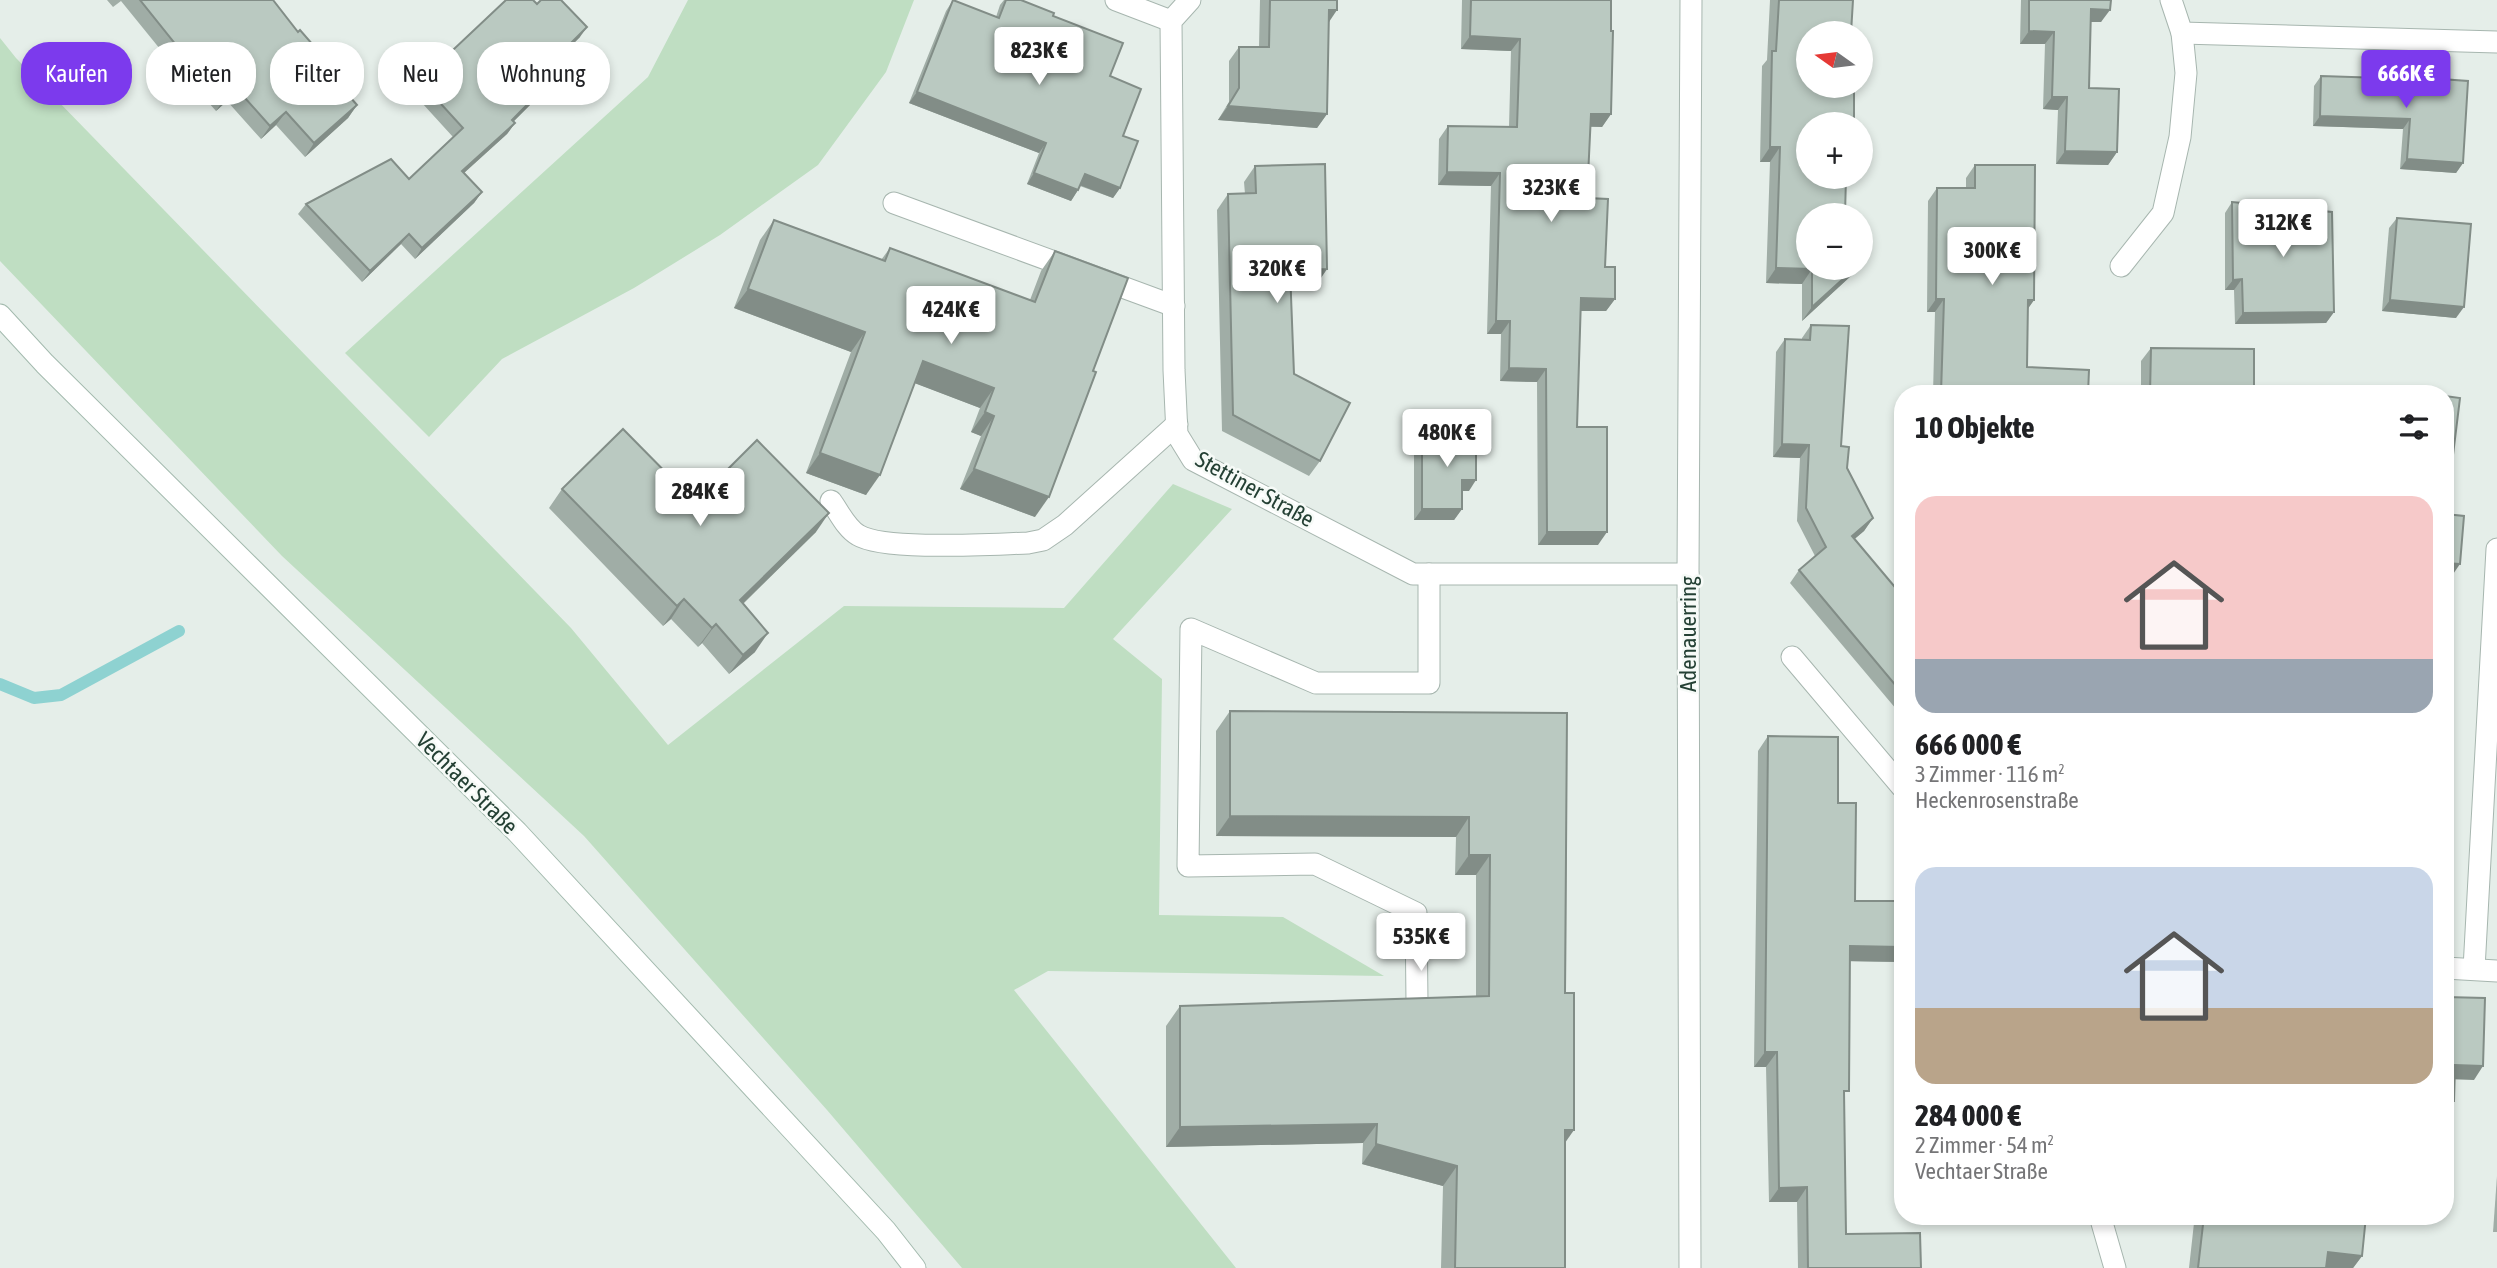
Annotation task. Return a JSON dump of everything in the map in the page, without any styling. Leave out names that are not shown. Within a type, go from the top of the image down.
[{"type":"street","points":[[1116,0],[1171,21],[1190,0]]},
{"type":"street","name":"Adenauerring","points":[[1690,1268],[1688,574],[1691,0]]},
{"type":"street","points":[[2121,266],[2163,213],[2180,137],[2186,73],[2182,33],[2171,0]]},
{"type":"street","name":"Stettiner Straße","points":[[1171,21],[1177,434],[1193,460],[1413,574],[1688,574]]},
{"type":"street","points":[[2182,33],[2497,42]]},
{"type":"street","points":[[894,203],[1174,306]]},
{"type":"street","name":"Vechtaer Straße","points":[[0,315],[45,364],[516,832],[886,1231],[915,1268]]},
{"type":"street","points":[[831,501],[852,531],[885,544],[1028,543],[1043,540],[1065,525],[1177,424]]},
{"type":"street","points":[[2474,969],[2497,549]]},
{"type":"street","points":[[1417,1002],[1416,914],[1315,864],[1188,866],[1191,629],[1316,683],[1429,683],[1429,574]]},
{"type":"street","points":[[1792,657],[1894,778]]},
{"type":"street","points":[[2454,968],[2497,971]]},
{"type":"street","points":[[2103,1225],[2115,1268]]},
{"type":"green space","points":[[688,0],[914,0],[886,72],[818,165],[720,235],[634,288],[502,359],[429,437],[345,353],[648,77]]},
{"type":"green space","points":[[0,38],[21,63],[21,105],[62,105],[571,628],[668,745],[844,606],[1064,608],[1173,484],[1232,509],[1113,639],[1162,679],[1159,915],[1283,917],[1384,976],[1048,971],[1014,990],[1236,1268],[962,1268],[827,1110],[584,836],[282,556],[0,261]]},
{"type":"building","points":[[140,0],[273,0],[298,32],[300,30],[310,42],[270,42],[270,105],[357,105],[314,143],[286,112],[270,126],[251,105],[256,105],[256,42],[174,42]]},
{"type":"building","points":[[506,0],[533,0],[537,4],[541,0],[561,0],[587,27],[572,42],[477,42],[477,105],[527,105],[512,120],[515,123],[462,171],[482,192],[422,248],[409,234],[370,271],[306,204],[391,159],[409,179],[463,128],[442,105],[463,105],[461,42]]},
{"type":"building","points":[[953,0],[999,18],[1006,0],[1021,0],[1054,13],[1053,16],[1123,43],[1110,76],[1141,89],[1123,136],[1138,141],[1120,188],[1085,174],[1078,190],[1034,173],[1046,143],[917,92]]},
{"type":"building","points":[[1270,0],[1337,0],[1337,10],[1329,10],[1327,114],[1228,106],[1239,88],[1239,47],[1269,47]]},
{"type":"building","points":[[1471,0],[1611,0],[1611,114],[1591,114],[1587,198],[1608,199],[1605,267],[1615,267],[1615,299],[1581,298],[1577,427],[1607,427],[1607,532],[1547,532],[1546,369],[1509,368],[1510,321],[1496,321],[1500,173],[1447,172],[1448,126],[1517,127],[1520,39],[1470,36]]},
{"type":"building","points":[[1779,0],[1853,0],[1852,21],[1796,21],[1796,98],[1854,98],[1854,112],[1796,112],[1796,189],[1846,189],[1845,203],[1796,203],[1796,269],[1776,268],[1780,147],[1770,147],[1772,51],[1776,51]]},
{"type":"building","points":[[2029,0],[2111,0],[2110,10],[2091,9],[2089,88],[2119,89],[2117,152],[2065,151],[2067,97],[2052,97],[2054,32],[2029,31]]},
{"type":"building","points":[[2321,76],[2413,77],[2468,81],[2463,163],[2407,159],[2410,119],[2320,116]]},
{"type":"building","points":[[1325,164],[1327,269],[1290,270],[1294,374],[1350,403],[1320,461],[1233,415],[1228,194],[1256,193],[1255,166]]},
{"type":"building","points":[[1975,165],[2035,165],[2034,300],[2028,300],[2027,367],[2089,370],[2088,385],[1941,385],[1944,299],[1936,299],[1937,188],[1975,188]]},
{"type":"building","points":[[2232,202],[2332,212],[2334,312],[2243,313],[2242,279],[2233,280]]},
{"type":"building","points":[[2397,218],[2471,224],[2464,307],[2390,300]]},
{"type":"building","points":[[774,220],[885,261],[890,248],[1035,302],[1055,251],[1128,278],[1049,497],[974,469],[994,416],[985,412],[994,388],[923,361],[880,475],[820,453],[865,332],[748,289]]},
{"type":"building","points":[[1812,280],[1842,280],[1812,307]]},
{"type":"building","points":[[1811,325],[1849,326],[1841,446],[1849,447],[1847,468],[1873,518],[1852,536],[1894,586],[1894,683],[1799,570],[1826,547],[1806,508],[1809,445],[1782,444],[1785,339],[1810,340]]},
{"type":"building","points":[[2151,348],[2254,349],[2254,385],[2150,385]]},
{"type":"building","points":[[2454,397],[2460,398],[2454,447]]},
{"type":"building","points":[[623,429],[695,502],[757,440],[829,513],[740,600],[768,633],[743,655],[716,624],[712,628],[684,599],[677,606],[562,489]]},
{"type":"building","points":[[1422,435],[1476,435],[1476,480],[1462,480],[1462,509],[1422,509]]},
{"type":"building","points":[[2454,515],[2464,516],[2460,564],[2454,564]]},
{"type":"building","points":[[1230,711],[1567,713],[1565,993],[1574,993],[1574,1130],[1565,1130],[1565,1268],[1455,1268],[1457,1166],[1376,1144],[1377,1124],[1180,1127],[1180,1006],[1489,996],[1490,855],[1469,855],[1469,817],[1230,816]]},
{"type":"building","points":[[1768,736],[1838,737],[1838,803],[1856,803],[1855,901],[1894,901],[1894,947],[1850,946],[1849,1091],[1844,1091],[1846,1234],[1920,1233],[1921,1268],[1808,1268],[1807,1187],[1779,1188],[1777,1052],[1765,1052]]},
{"type":"building","points":[[2454,997],[2485,998],[2483,1066],[2455,1065],[2454,1101]]},
{"type":"building","points":[[2203,1225],[2365,1225],[2362,1256],[2328,1252],[2326,1268],[2198,1268]]},
{"type":"waterway","points":[[0,684],[34,698],[61,695],[179,631]]}]
